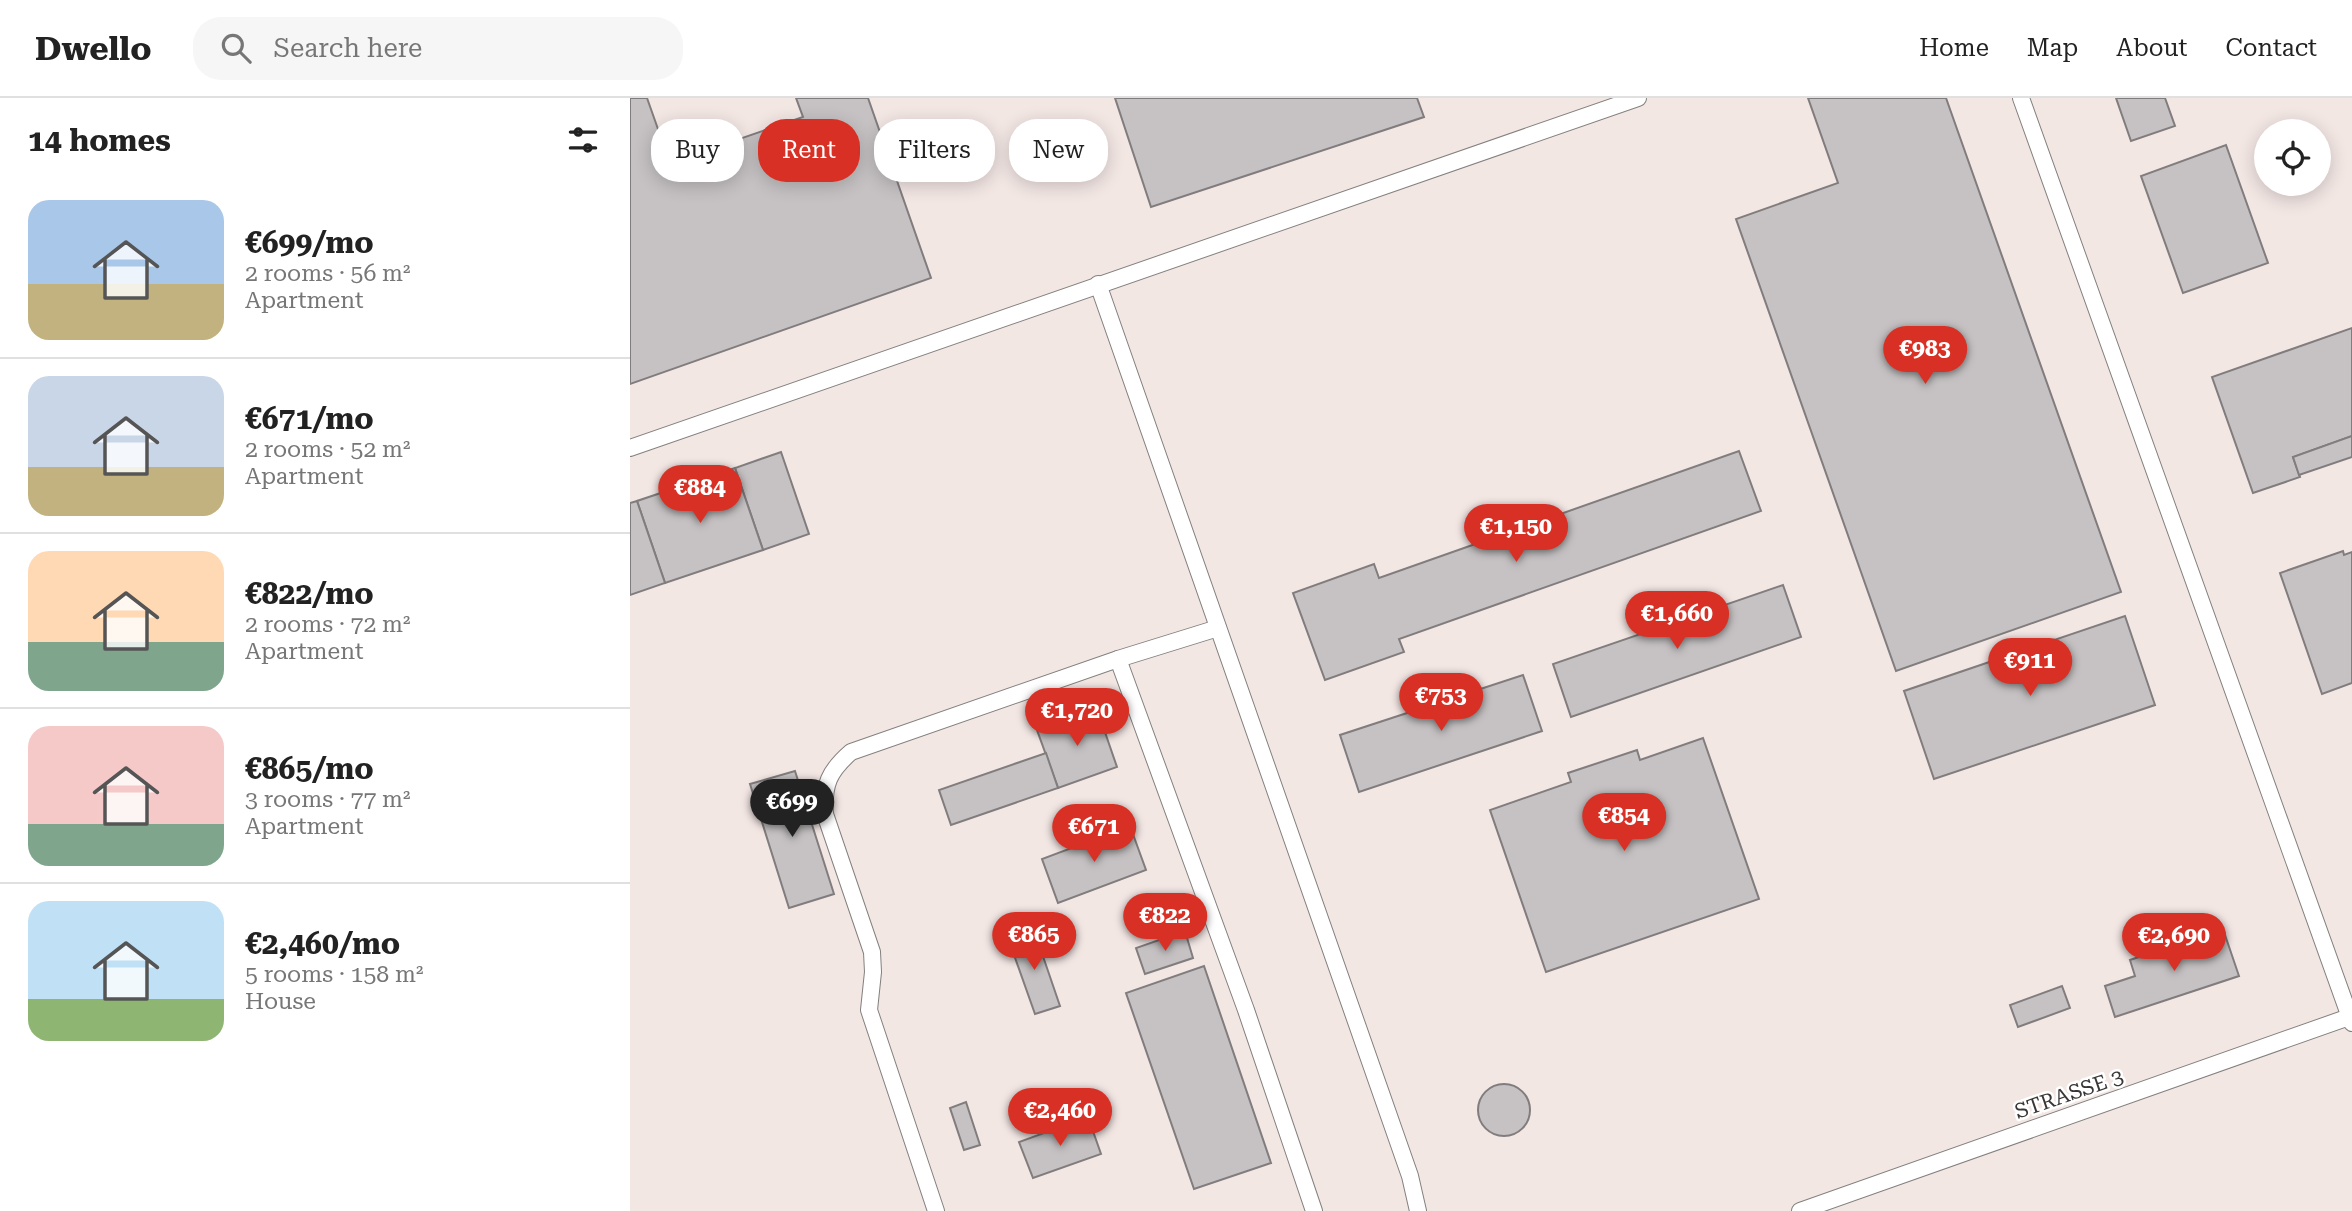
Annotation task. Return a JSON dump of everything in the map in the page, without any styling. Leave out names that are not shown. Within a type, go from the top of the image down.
[{"type":"lane","points":[[630,448],[1638,98]]},
{"type":"lane","points":[[2021,98],[2351,1018]]},
{"type":"lane","points":[[1098,284],[1410,1175],[1418,1211]]},
{"type":"lane","points":[[936,1211],[869,1010],[872,952],[825,814],[824,795],[829,776],[851,752],[1118,659],[1218,628]]},
{"type":"lane","points":[[1118,659],[1246,1010],[1314,1211]]},
{"type":"lane","name":"STRASSE 3","points":[[1800,1211],[2351,1018]]},
{"type":"shaded area","points":[[630,98],[2352,98],[2352,1211],[630,1211]]},
{"type":"building","points":[[630,98],[647,98],[654,119],[651,119],[651,182],[744,182],[744,137],[758,133],[758,182],[860,182],[860,119],[797,119],[803,117],[796,98],[868,98],[875,119],[874,182],[897,182],[931,278],[630,384]]},
{"type":"building","points":[[1115,98],[1417,98],[1424,117],[1151,207]]},
{"type":"building","points":[[1808,98],[1946,98],[2121,592],[1896,671],[1736,219],[1838,183]]},
{"type":"building","points":[[2116,98],[2165,98],[2175,126],[2131,141]]},
{"type":"building","points":[[2226,145],[2268,263],[2183,293],[2141,176]]},
{"type":"building","points":[[2352,328],[2352,436],[2293,457],[2300,477],[2253,493],[2212,377]]},
{"type":"building","points":[[2352,436],[2352,457],[2299,475],[2293,457]]},
{"type":"building","points":[[1739,451],[1761,511],[1399,639],[1404,652],[1325,680],[1293,593],[1374,564],[1379,578]]},
{"type":"building","points":[[781,452],[809,534],[763,550],[735,468]]},
{"type":"building","points":[[735,468],[763,550],[665,583],[637,501]]},
{"type":"building","points":[[637,501],[665,583],[630,595],[630,503]]},
{"type":"building","points":[[2343,551],[2344,555],[2352,552],[2352,683],[2322,694],[2280,573]]},
{"type":"building","points":[[1783,585],[1801,637],[1571,717],[1553,664]]},
{"type":"building","points":[[2125,616],[2155,705],[1934,779],[1904,691]]},
{"type":"building","points":[[1523,675],[1542,731],[1359,792],[1340,735]]},
{"type":"building","points":[[1097,709],[1117,767],[1058,788],[1037,730]]},
{"type":"building","points":[[1703,738],[1759,899],[1546,972],[1490,810],[1571,782],[1568,773],[1637,750],[1640,760]]},
{"type":"building","points":[[1046,753],[1058,788],[951,825],[939,790]]},
{"type":"building","points":[[795,771],[834,894],[789,908],[750,784]]},
{"type":"building","points":[[1130,826],[1146,870],[1058,903],[1042,859]]},
{"type":"building","points":[[2223,929],[2239,976],[2115,1017],[2105,986],[2135,976],[2130,960]]},
{"type":"building","points":[[1034,930],[1060,1006],[1035,1014],[1008,938]]},
{"type":"building","points":[[1185,931],[1193,958],[1145,974],[1136,948]]},
{"type":"building","points":[[1204,966],[1271,1163],[1194,1189],[1126,993]]},
{"type":"building","points":[[2062,986],[2070,1008],[2018,1027],[2010,1005]]},
{"type":"building","points":[[1504,1084],[1523,1091],[1530,1110],[1523,1129],[1504,1136],[1485,1129],[1478,1110],[1485,1091]]},
{"type":"building","points":[[966,1102],[980,1145],[964,1150],[950,1108]]},
{"type":"building","points":[[1088,1117],[1101,1154],[1033,1178],[1019,1142]]}]
